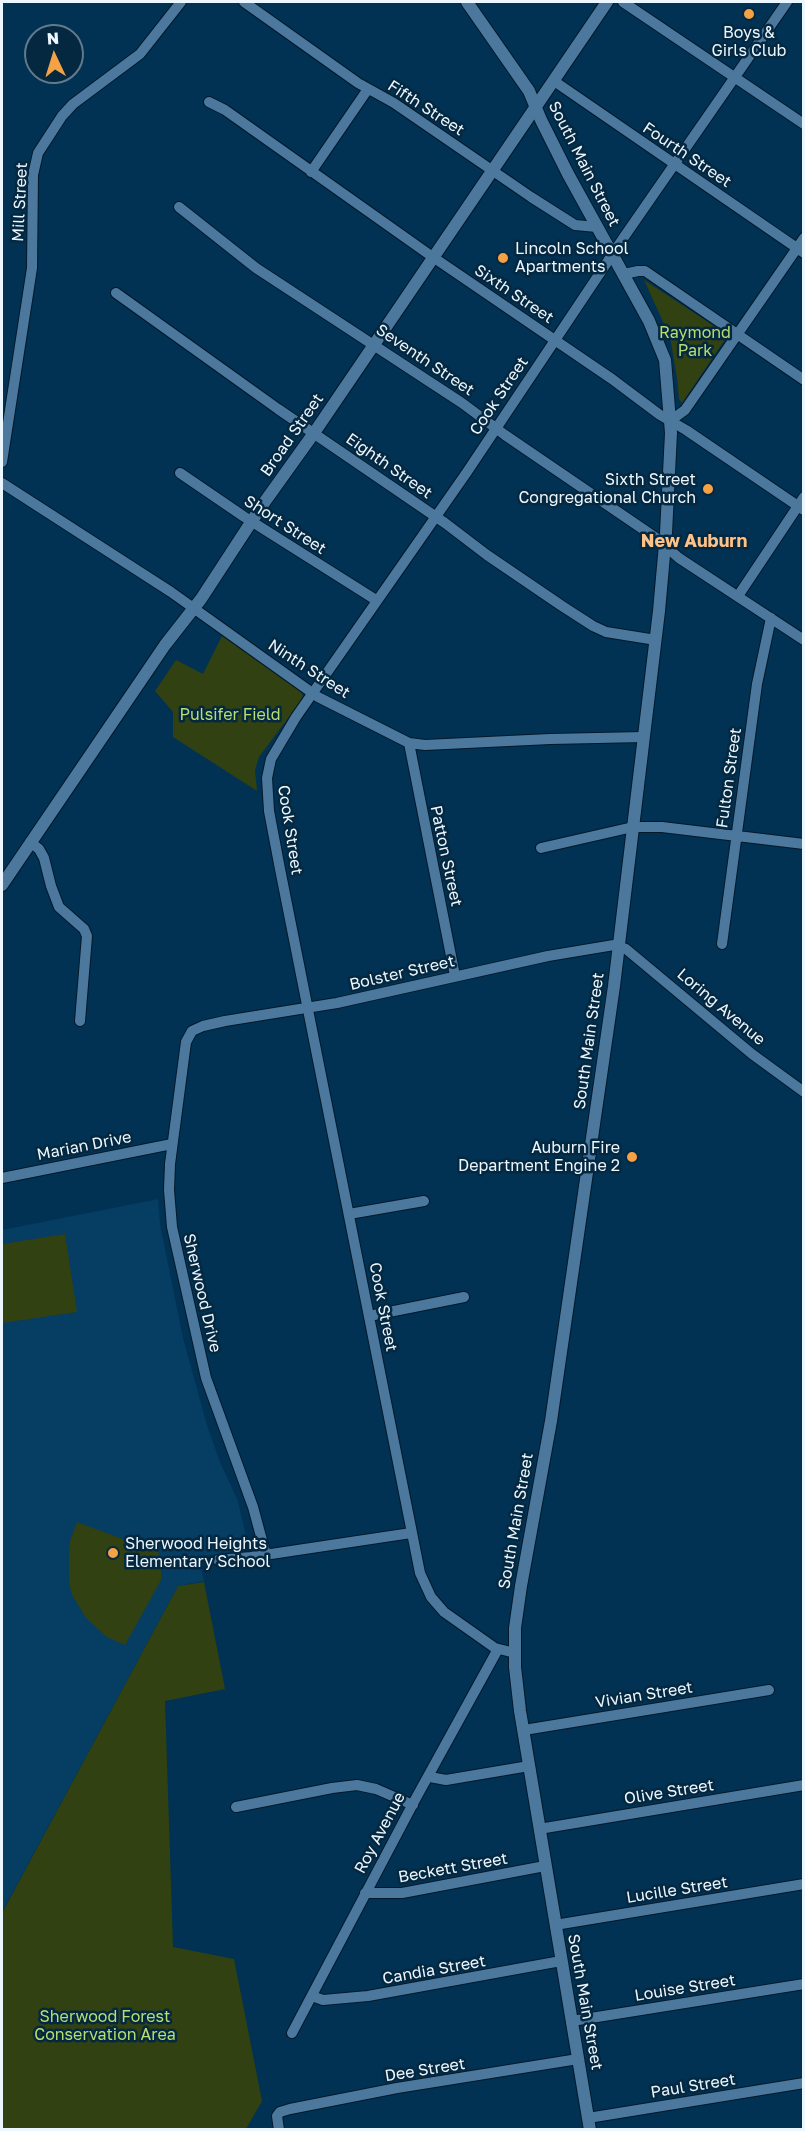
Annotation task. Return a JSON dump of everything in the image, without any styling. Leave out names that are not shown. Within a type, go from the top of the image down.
[{"type":"street","name":"Mill Street","points":[[2,462],[32,268],[33,175],[38,153],[57,123],[73,104],[140,54],[181,2]]},
{"type":"street","name":"Fifth Street","points":[[244,2],[368,88],[394,103],[575,225],[597,227]]},
{"type":"street","name":"South Main Street","points":[[467,2],[521,77],[597,227],[649,321],[662,352],[668,382],[671,457],[665,546],[619,946],[551,1421],[515,1628],[515,1653],[529,1766],[589,2124]]},
{"type":"street","name":"Broad Street","points":[[2,885],[6,869],[30,842],[165,645],[194,608],[607,2]]},
{"type":"street","points":[[623,2],[804,124]]},
{"type":"street","name":"Cook Street","points":[[515,1653],[498,1649],[453,1619],[431,1597],[420,1573],[276,846],[268,800],[267,777],[274,752],[312,694],[467,472],[612,255],[788,2]]},
{"type":"street","name":"Fourth Street","points":[[554,81],[800,250]]},
{"type":"street","points":[[311,172],[368,88]]},
{"type":"street","name":"Sixth Street","points":[[209,102],[225,110],[670,421],[802,505]]},
{"type":"street","name":"Seventh Street","points":[[179,207],[256,268],[462,403],[679,558],[804,639]]},
{"type":"street","points":[[670,421],[685,410],[736,333],[800,250],[804,238]]},
{"type":"street","points":[[624,274],[645,271],[804,380]]},
{"type":"street","name":"Eighth Street","points":[[116,293],[435,516],[487,555],[593,626],[614,634],[656,640]]},
{"type":"street","name":"Short Street","points":[[180,473],[376,600]]},
{"type":"street","name":"Ninth Street","points":[[2,483],[194,608],[312,694],[409,743],[425,745],[644,737]]},
{"type":"street","points":[[738,596],[802,505]]},
{"type":"street","name":"Fulton Street","points":[[722,944],[757,684],[771,618]]},
{"type":"street","name":"Patton Street","points":[[409,743],[455,976]]},
{"type":"street","points":[[541,848],[633,827],[662,827],[804,844]]},
{"type":"street","points":[[30,842],[45,858],[59,908],[84,929],[87,936],[80,1021]]},
{"type":"street","name":"Bolster Street","points":[[192,1031],[225,1021],[308,1007],[560,954],[606,945],[619,946]]},
{"type":"street","name":"Loring Avenue","points":[[619,946],[626,949],[752,1054],[804,1092]]},
{"type":"street","name":"Sherwood Drive","points":[[192,1031],[186,1042],[172,1144],[170,1208],[206,1378],[253,1507],[266,1555]]},
{"type":"street","name":"Marian Drive","points":[[2,1178],[172,1144]]},
{"type":"street","points":[[349,1214],[424,1201]]},
{"type":"street","points":[[369,1316],[464,1297]]},
{"type":"street","points":[[218,1560],[411,1533]]},
{"type":"street","name":"Roy Avenue","points":[[292,2033],[365,1893],[498,1649]]},
{"type":"street","name":"Vivian Street","points":[[524,1730],[769,1690]]},
{"type":"street","points":[[430,1777],[446,1780],[529,1766]]},
{"type":"street","points":[[236,1807],[357,1785],[376,1789],[413,1805]]},
{"type":"street","name":"Olive Street","points":[[539,1829],[804,1785]]},
{"type":"street","name":"Beckett Street","points":[[365,1893],[402,1893],[545,1866]]},
{"type":"street","name":"Lucille Street","points":[[555,1925],[804,1884]]},
{"type":"street","name":"Candia Street","points":[[312,1996],[323,2000],[379,1995],[561,1961]]},
{"type":"street","name":"Louise Street","points":[[572,2021],[804,1984]]},
{"type":"street","name":"Dee Street","points":[[279,2130],[277,2120],[280,2112],[290,2109],[397,2088],[578,2059]]},
{"type":"street","name":"Paul Street","points":[[589,2124],[804,2083]]},
{"type":"shaded area","name":"Sherwood Heights Elementary School","points":[[158,1199],[160,1224],[183,1338],[207,1425],[220,1462],[238,1501],[249,1549],[199,1557],[204,1581],[178,1586],[2,1912],[2,1230]]},
{"type":"green space","name":"Raymond Park","points":[[644,280],[728,335],[682,403],[679,399],[670,337]]},
{"type":"green space","name":"Pulsifer Field","points":[[222,636],[301,690],[303,698],[259,757],[255,770],[257,791],[173,737],[173,712],[155,691],[176,660],[203,674]]},
{"type":"green space","points":[[65,1234],[77,1312],[2,1323],[2,1244]]},
{"type":"green space","points":[[77,1522],[158,1552],[161,1562],[161,1580],[125,1645],[107,1637],[86,1618],[72,1595],[69,1582],[69,1552],[70,1541]]},
{"type":"green space","name":"Sherwood Forest Conservation Area","points":[[204,1582],[225,1689],[165,1701],[173,1947],[234,1959],[262,2101],[246,2129],[2,2129],[2,1913],[178,1586]]},
{"type":"place","name":"Boys & Girls Club","points":[[749,14]]},
{"type":"place","name":"Lincoln School Apartments","points":[[503,258]]},
{"type":"place","name":"Sixth Street Congregational Church","points":[[708,489]]},
{"type":"place","name":"Auburn Fire Department Engine 2","points":[[632,1157]]},
{"type":"place","name":"Sherwood Heights Elementary School","points":[[113,1553]]},
{"type":"district","name":"New Auburn","points":[[694,541]]}]
